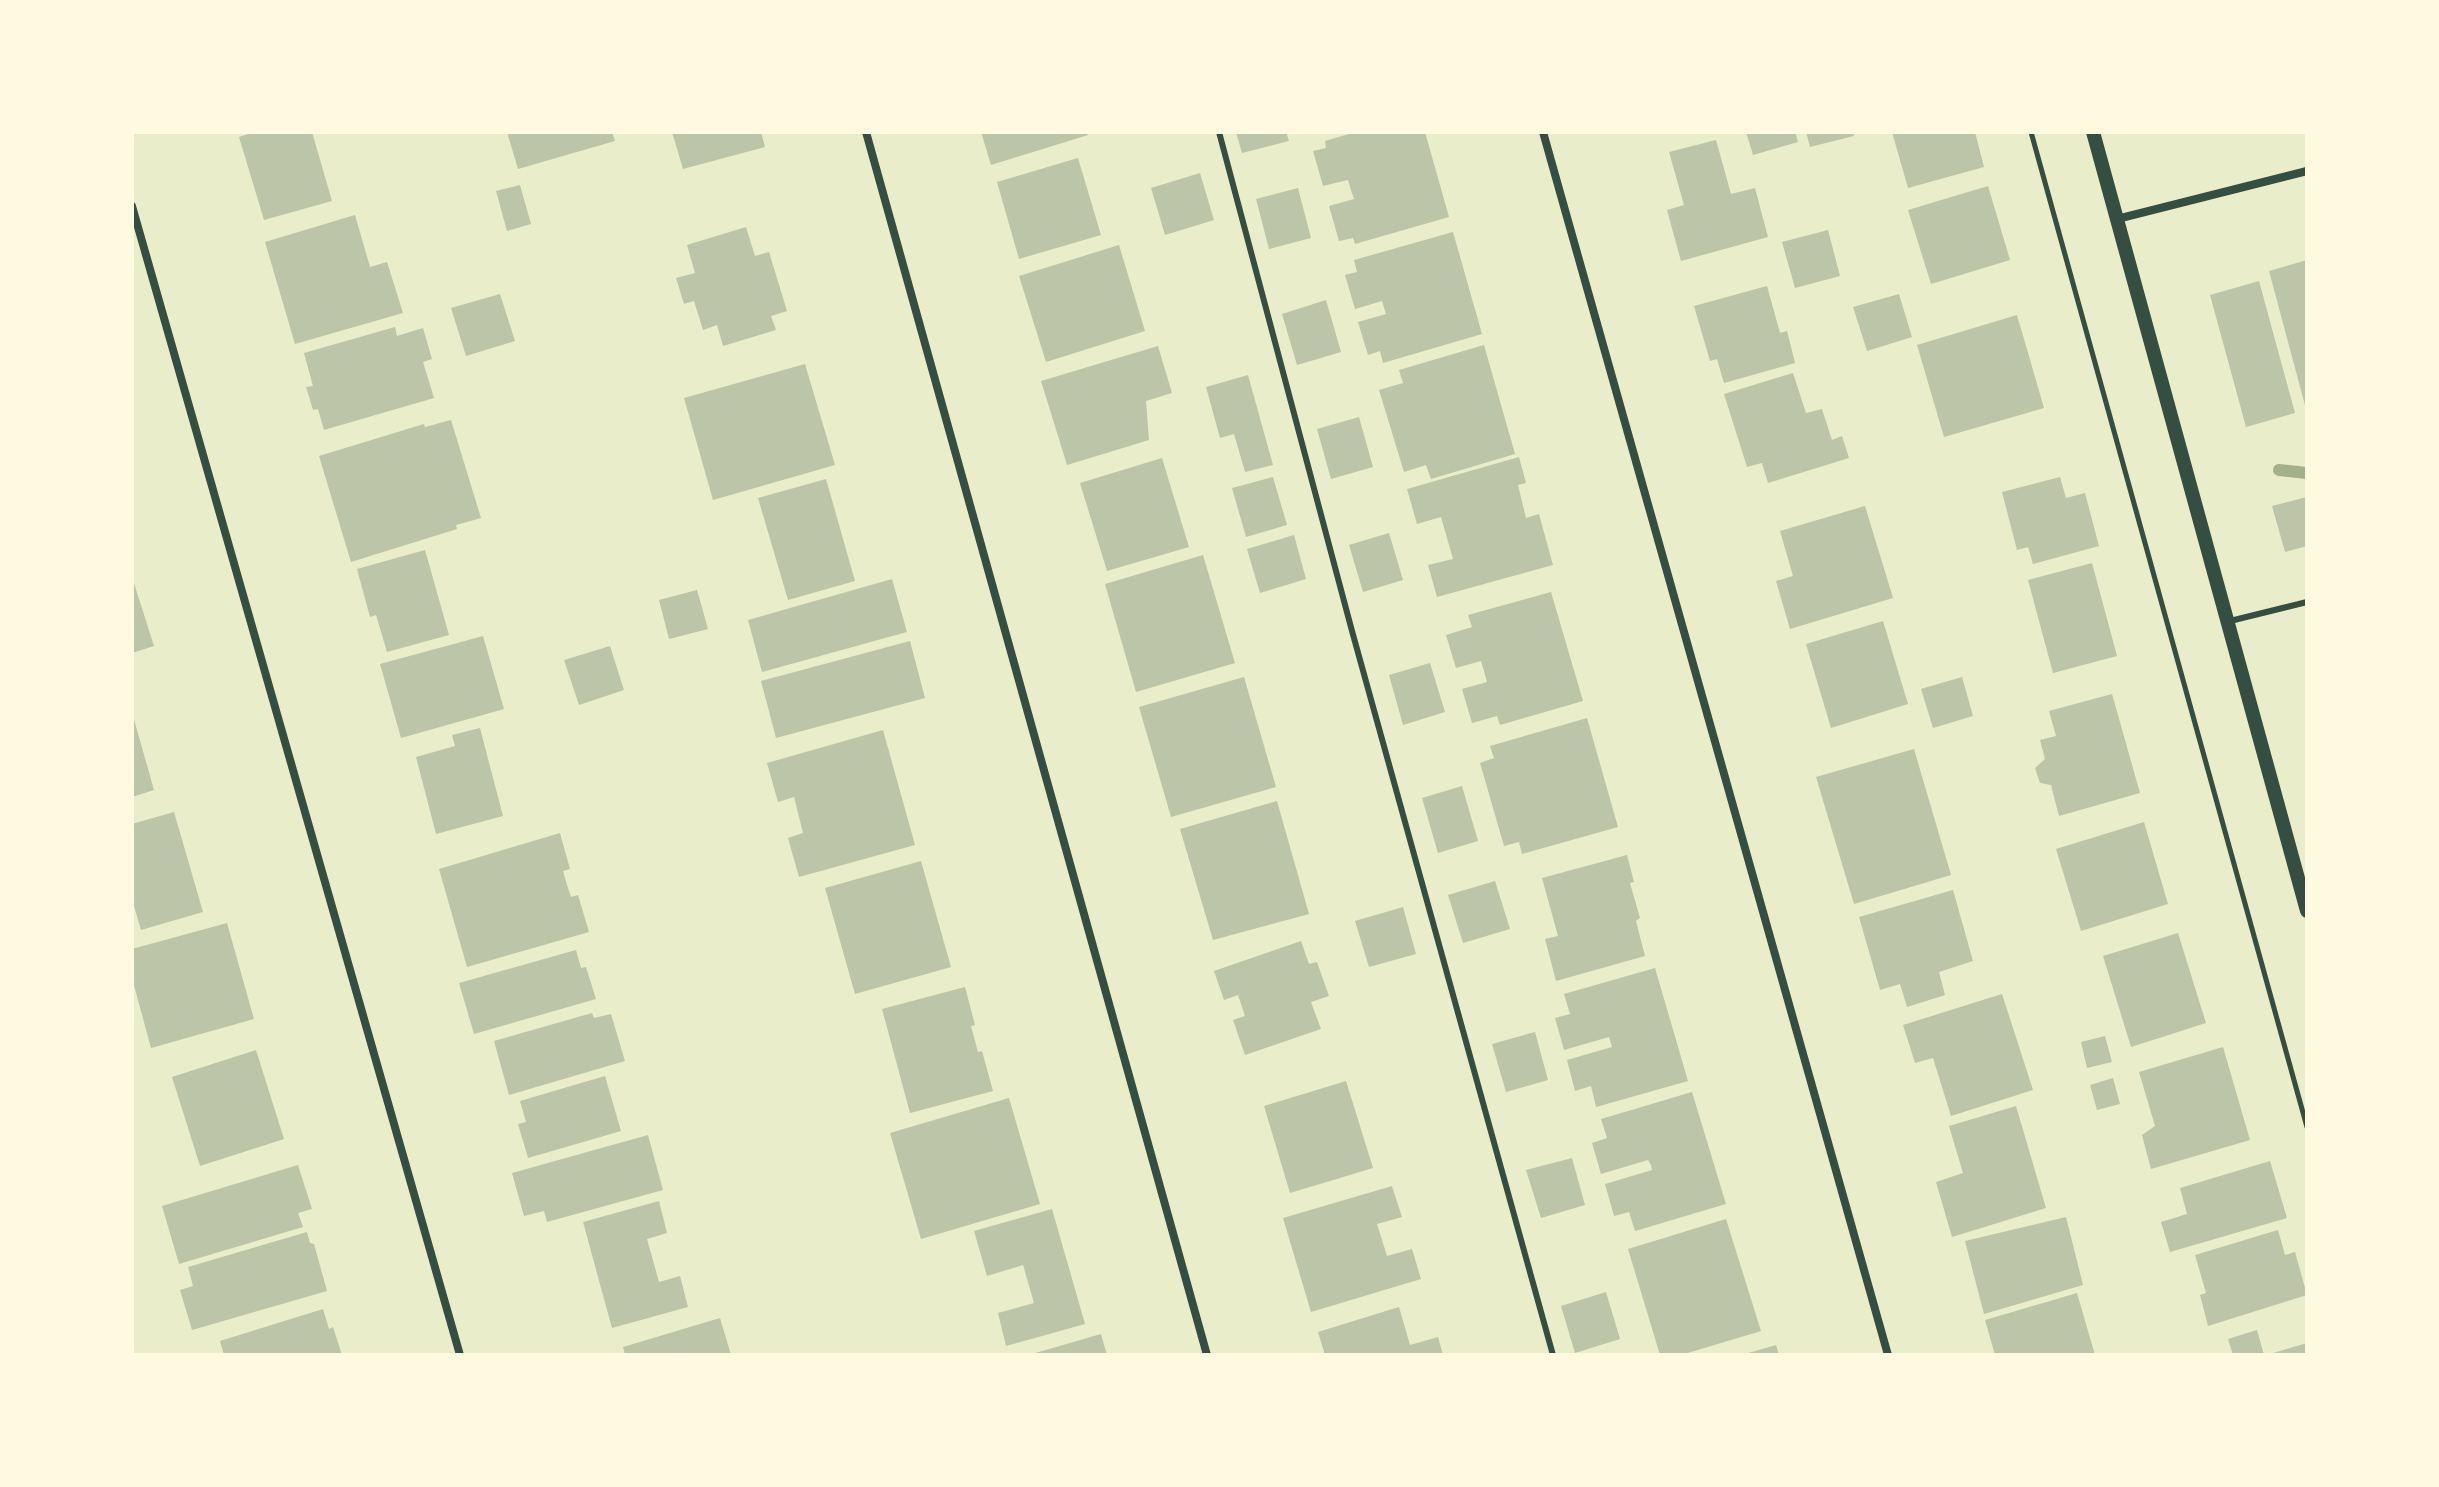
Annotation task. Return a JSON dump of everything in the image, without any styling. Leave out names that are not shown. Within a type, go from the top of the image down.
[{"type":"street","points":[[866,132],[1207,1355]]},
{"type":"street","points":[[1543,132],[1888,1355]]},
{"type":"street","points":[[2093,132],[2307,911]]},
{"type":"street","points":[[2117,219],[2307,171]]},
{"type":"street","points":[[132,206],[460,1355]]},
{"type":"lane","points":[[1219,132],[1344,601],[1553,1355]]},
{"type":"lane","points":[[2226,621],[2307,602]]},
{"type":"path","points":[[2031,132],[2307,1127]]},
{"type":"building","points":[[254,132],[312,132],[332,201],[264,220],[239,137]]},
{"type":"building","points":[[507,132],[612,132],[615,141],[518,169]]},
{"type":"building","points":[[672,132],[761,132],[765,147],[683,169]]},
{"type":"building","points":[[981,132],[1087,132],[1088,135],[991,165]]},
{"type":"building","points":[[1236,132],[1286,132],[1289,141],[1242,153]]},
{"type":"building","points":[[1356,132],[1425,132],[1449,217],[1355,244],[1353,238],[1339,241],[1329,206],[1354,199],[1348,180],[1323,186],[1313,151],[1326,148],[1325,141]]},
{"type":"building","points":[[1746,132],[1795,132],[1798,142],[1753,155]]},
{"type":"building","points":[[1806,132],[1853,132],[1854,136],[1810,147]]},
{"type":"building","points":[[1892,132],[1975,132],[1984,167],[1908,188]]},
{"type":"building","points":[[1716,140],[1731,194],[1755,188],[1768,237],[1681,261],[1667,210],[1684,205],[1669,152]]},
{"type":"building","points":[[1078,158],[1101,235],[1019,259],[997,182]]},
{"type":"building","points":[[1200,173],[1214,220],[1165,235],[1151,188]]},
{"type":"building","points":[[520,185],[531,224],[507,231],[496,191]]},
{"type":"building","points":[[1988,186],[2010,260],[1931,284],[1908,210]]},
{"type":"building","points":[[1298,188],[1311,238],[1269,249],[1256,199]]},
{"type":"building","points":[[355,215],[370,267],[387,262],[403,313],[295,344],[265,242]]},
{"type":"building","points":[[746,227],[755,256],[769,252],[787,311],[771,316],[776,330],[723,346],[717,325],[703,330],[694,301],[684,304],[676,278],[695,273],[687,245]]},
{"type":"building","points":[[1828,230],[1840,276],[1795,288],[1782,242]]},
{"type":"building","points":[[1453,232],[1482,334],[1383,363],[1380,351],[1368,355],[1358,322],[1386,314],[1382,301],[1355,309],[1345,275],[1357,272],[1354,260]]},
{"type":"building","points":[[1119,245],[1145,331],[1046,362],[1019,276]]},
{"type":"building","points":[[2307,260],[2307,409],[2306,409],[2269,271]]},
{"type":"building","points":[[2259,281],[2295,413],[2246,427],[2210,295]]},
{"type":"building","points":[[1767,286],[1780,333],[1787,331],[1795,363],[1724,383],[1717,359],[1710,361],[1694,306]]},
{"type":"building","points":[[500,294],[515,341],[466,356],[451,308]]},
{"type":"building","points":[[1899,294],[1912,337],[1867,351],[1853,307]]},
{"type":"building","points":[[1326,300],[1341,352],[1297,365],[1282,314]]},
{"type":"building","points":[[2017,315],[2044,408],[1944,437],[1917,345]]},
{"type":"building","points":[[395,327],[397,336],[423,328],[432,359],[423,362],[434,398],[324,430],[318,409],[313,410],[306,387],[313,386],[304,353]]},
{"type":"building","points":[[1484,345],[1515,454],[1431,479],[1426,465],[1404,472],[1379,390],[1403,383],[1399,370]]},
{"type":"building","points":[[1158,346],[1172,393],[1146,401],[1149,440],[1067,465],[1041,381]]},
{"type":"building","points":[[805,364],[835,465],[713,500],[684,398]]},
{"type":"building","points":[[1793,373],[1806,413],[1822,409],[1832,440],[1842,436],[1849,458],[1768,483],[1762,463],[1747,467],[1724,394]]},
{"type":"building","points":[[1248,375],[1273,465],[1245,472],[1234,434],[1220,438],[1206,387]]},
{"type":"building","points":[[1359,417],[1373,467],[1331,479],[1317,429]]},
{"type":"building","points":[[451,420],[481,518],[456,525],[457,529],[351,562],[319,456],[424,424],[425,427]]},
{"type":"building","points":[[1519,457],[1526,483],[1518,485],[1526,518],[1539,514],[1553,565],[1437,597],[1428,565],[1453,559],[1441,517],[1417,524],[1407,489]]},
{"type":"building","points":[[1162,458],[1189,547],[1107,571],[1080,483]]},
{"type":"building","points":[[1273,477],[1287,525],[1246,537],[1232,488]]},
{"type":"building","points":[[2060,477],[2066,498],[2085,493],[2099,546],[2033,564],[2028,547],[2017,550],[2002,492]]},
{"type":"building","points":[[826,479],[855,581],[788,600],[758,498]]},
{"type":"building","points":[[2307,497],[2307,546],[2285,552],[2272,506]]},
{"type":"building","points":[[1865,506],[1893,598],[1790,629],[1776,581],[1793,576],[1780,531]]},
{"type":"building","points":[[1389,533],[1403,580],[1363,592],[1349,545]]},
{"type":"building","points":[[1294,535],[1306,579],[1260,593],[1247,549]]},
{"type":"building","points":[[425,550],[449,635],[387,652],[376,615],[370,617],[357,569]]},
{"type":"building","points":[[1203,555],[1235,663],[1136,692],[1105,584]]},
{"type":"building","points":[[2092,563],[2117,656],[2053,673],[2028,580]]},
{"type":"building","points":[[132,577],[154,646],[132,653]]},
{"type":"building","points":[[892,579],[907,632],[762,672],[748,620]]},
{"type":"building","points":[[697,590],[708,629],[669,639],[659,600]]},
{"type":"building","points":[[1551,592],[1583,701],[1500,725],[1497,716],[1472,723],[1462,689],[1487,682],[1484,671],[1481,661],[1456,668],[1446,635],[1472,627],[1468,615]]},
{"type":"building","points":[[1883,621],[1908,704],[1831,728],[1806,644]]},
{"type":"building","points":[[483,636],[504,709],[401,738],[380,664]]},
{"type":"building","points":[[910,641],[925,698],[776,738],[761,681]]},
{"type":"building","points":[[610,646],[624,690],[579,705],[564,660]]},
{"type":"building","points":[[1430,663],[1445,712],[1403,725],[1389,675]]},
{"type":"building","points":[[1244,677],[1276,787],[1171,817],[1139,707]]},
{"type":"building","points":[[1962,677],[1973,716],[1933,728],[1921,689]]},
{"type":"building","points":[[2112,694],[2140,793],[2059,816],[2051,785],[2040,783],[2035,768],[2045,759],[2040,740],[2056,736],[2049,711]]},
{"type":"building","points":[[132,717],[154,790],[132,797]]},
{"type":"building","points":[[1587,718],[1618,827],[1522,854],[1519,842],[1504,846],[1480,763],[1494,758],[1490,746]]},
{"type":"building","points":[[480,728],[503,816],[436,834],[416,757],[455,746],[452,735]]},
{"type":"building","points":[[883,730],[915,845],[799,877],[788,838],[803,833],[794,797],[778,802],[767,763]]},
{"type":"building","points":[[1914,749],[1951,875],[1854,904],[1816,777]]},
{"type":"building","points":[[1462,786],[1478,841],[1438,853],[1422,798]]},
{"type":"building","points":[[1277,801],[1309,914],[1213,940],[1180,829]]},
{"type":"building","points":[[174,812],[203,912],[141,930],[132,899],[132,824]]},
{"type":"building","points":[[2144,822],[2168,904],[2081,931],[2056,849]]},
{"type":"building","points":[[560,833],[570,869],[563,871],[567,885],[571,897],[578,895],[589,932],[467,967],[439,869]]},
{"type":"building","points":[[1627,855],[1634,882],[1630,883],[1640,918],[1636,921],[1645,956],[1556,981],[1545,939],[1558,936],[1542,878]]},
{"type":"building","points":[[921,861],[951,967],[855,994],[825,888]]},
{"type":"building","points":[[1495,881],[1510,929],[1463,943],[1448,895]]},
{"type":"building","points":[[1953,890],[1973,961],[1939,972],[1945,995],[1907,1007],[1900,984],[1880,990],[1859,917]]},
{"type":"building","points":[[1403,907],[1416,954],[1369,967],[1355,921]]},
{"type":"building","points":[[227,923],[254,1019],[151,1048],[132,978],[132,949]]},
{"type":"building","points":[[2178,933],[2206,1023],[2131,1047],[2103,956]]},
{"type":"building","points":[[1301,941],[1309,964],[1317,962],[1329,996],[1311,1002],[1321,1029],[1245,1055],[1233,1020],[1245,1016],[1238,995],[1224,1000],[1214,971]]},
{"type":"building","points":[[576,950],[581,968],[586,967],[596,999],[474,1034],[459,983]]},
{"type":"building","points":[[1655,968],[1688,1081],[1596,1107],[1591,1086],[1575,1091],[1567,1060],[1612,1047],[1609,1037],[1564,1050],[1555,1018],[1570,1014],[1564,994]]},
{"type":"building","points":[[965,987],[978,1052],[982,1051],[993,1091],[910,1113],[882,1009]]},
{"type":"building","points":[[2002,994],[2033,1090],[1951,1116],[1933,1058],[1915,1063],[1903,1025]]},
{"type":"building","points":[[592,1013],[594,1018],[611,1014],[625,1061],[509,1095],[494,1041]]},
{"type":"building","points":[[1535,1032],[1548,1080],[1506,1092],[1492,1044]]},
{"type":"building","points":[[2105,1036],[2112,1062],[2087,1068],[2081,1042]]},
{"type":"building","points":[[2223,1047],[2250,1140],[2151,1169],[2142,1135],[2155,1126],[2139,1072]]},
{"type":"building","points":[[256,1050],[284,1139],[200,1166],[172,1077]]},
{"type":"building","points":[[605,1076],[621,1131],[528,1158],[518,1124],[526,1122],[520,1101]]},
{"type":"building","points":[[2113,1078],[2120,1104],[2097,1110],[2090,1085]]},
{"type":"building","points":[[1346,1081],[1373,1168],[1290,1193],[1264,1106]]},
{"type":"building","points":[[1692,1092],[1726,1204],[1635,1231],[1629,1212],[1614,1216],[1605,1184],[1652,1170],[1651,1165],[1648,1160],[1601,1174],[1592,1143],[1607,1138],[1601,1119]]},
{"type":"building","points":[[1009,1098],[1040,1204],[921,1239],[890,1133]]},
{"type":"building","points":[[2016,1106],[2046,1208],[1952,1237],[1936,1182],[1963,1173],[1949,1126]]},
{"type":"building","points":[[648,1135],[663,1190],[547,1222],[544,1211],[524,1216],[512,1173]]},
{"type":"building","points":[[1572,1158],[1585,1205],[1541,1218],[1526,1170]]},
{"type":"building","points":[[2270,1161],[2287,1218],[2170,1252],[2161,1222],[2187,1214],[2180,1188]]},
{"type":"building","points":[[298,1165],[312,1209],[298,1213],[303,1227],[179,1264],[162,1206]]},
{"type":"building","points":[[1392,1186],[1402,1217],[1377,1224],[1387,1256],[1412,1249],[1421,1279],[1311,1312],[1283,1218]]},
{"type":"building","points":[[659,1201],[667,1233],[647,1239],[659,1282],[680,1276],[688,1307],[612,1328],[583,1222]]},
{"type":"building","points":[[1052,1209],[1085,1324],[1006,1346],[998,1313],[1034,1303],[1023,1265],[987,1276],[974,1231]]},
{"type":"building","points":[[2066,1217],[2083,1285],[1984,1314],[1965,1241]]},
{"type":"building","points":[[1726,1219],[1761,1331],[1681,1355],[1660,1355],[1628,1249]]},
{"type":"building","points":[[2278,1230],[2285,1255],[2295,1252],[2307,1295],[2208,1326],[2200,1295],[2206,1293],[2195,1255]]},
{"type":"building","points":[[307,1232],[310,1243],[314,1244],[327,1291],[192,1330],[180,1290],[193,1286],[188,1267]]},
{"type":"building","points":[[1606,1292],[1620,1339],[1575,1353],[1561,1306]]},
{"type":"building","points":[[2077,1293],[2095,1355],[1995,1355],[1985,1320]]},
{"type":"building","points":[[1399,1307],[1410,1345],[1438,1337],[1443,1355],[1325,1355],[1318,1332]]},
{"type":"building","points":[[323,1309],[342,1355],[224,1355],[220,1341]]},
{"type":"building","points":[[720,1318],[731,1355],[625,1355],[623,1347]]},
{"type":"building","points":[[2257,1330],[2264,1355],[2233,1355],[2228,1339]]},
{"type":"building","points":[[1101,1334],[1107,1355],[1032,1355],[1032,1354]]},
{"type":"building","points":[[2307,1343],[2307,1355],[2270,1354]]},
{"type":"building","points":[[1776,1345],[1779,1355],[1745,1355],[1745,1354]]},
{"type":"waterway","points":[[2279,470],[2307,473]]}]
